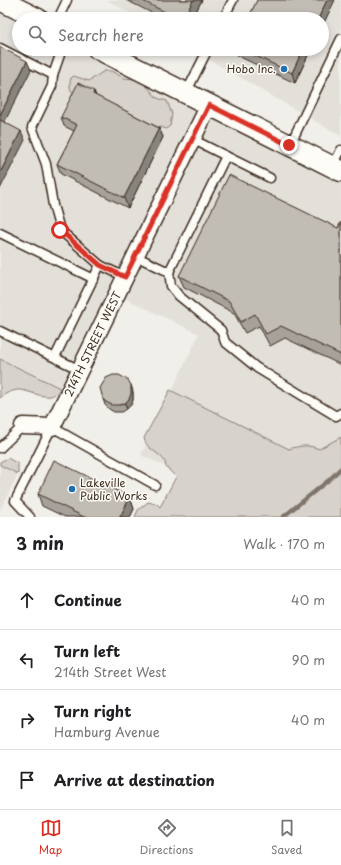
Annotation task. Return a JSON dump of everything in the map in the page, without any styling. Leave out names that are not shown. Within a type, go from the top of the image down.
[{"type":"street","points":[[0,0],[24,12]]},
{"type":"street","points":[[112,56],[289,145],[338,163]]},
{"type":"street","name":"214TH STREET WEST","points":[[52,427],[209,105]]},
{"type":"street","points":[[23,426],[52,427]]},
{"type":"lane","points":[[61,12],[67,0]]},
{"type":"lane","points":[[227,12],[233,0]]},
{"type":"lane","points":[[289,145],[341,39]]},
{"type":"lane","points":[[0,48],[12,54]]},
{"type":"lane","points":[[16,56],[54,75]]},
{"type":"lane","points":[[60,56],[52,86],[32,127],[46,164],[53,205],[60,230],[100,265],[125,277]]},
{"type":"lane","points":[[186,94],[205,56]]},
{"type":"lane","points":[[192,139],[270,178]]},
{"type":"lane","points":[[226,156],[169,272],[171,286],[179,296],[221,330],[226,342],[257,368],[336,416],[341,413]]},
{"type":"lane","points":[[0,233],[94,279]]},
{"type":"lane","points":[[135,256],[169,272]]},
{"type":"lane","points":[[55,358],[100,265]]},
{"type":"lane","points":[[0,331],[80,370]]},
{"type":"lane","points":[[0,448],[23,426]]},
{"type":"lane","points":[[30,517],[15,501],[52,427],[155,485]]},
{"type":"shaded area","points":[[107,0],[341,0],[341,136],[203,56],[329,56],[329,12],[128,12]]},
{"type":"shaded area","points":[[0,10],[12,16],[12,56],[91,56],[341,183],[341,446],[265,513],[141,455],[199,334],[108,290],[60,388],[0,359]]},
{"type":"shaded area","points":[[104,71],[111,71],[124,78],[143,82],[157,98],[167,101],[172,114],[170,126],[166,129],[156,127],[79,98],[72,92],[70,82],[71,78],[74,76],[89,81]]},
{"type":"shaded area","points":[[0,359],[60,388],[51,396],[17,390],[12,391],[0,398]]},
{"type":"shaded area","points":[[170,390],[289,449],[311,446],[319,449],[341,437],[341,517],[135,517],[138,510],[148,502],[157,504],[160,507],[176,477],[166,467],[165,462],[160,455],[148,446],[144,438]]},
{"type":"shaded area","points":[[8,458],[18,464],[18,474],[0,465],[0,462]]},
{"type":"shaded area","points":[[0,465],[18,474],[0,510]]},
{"type":"building","points":[[141,0],[193,0],[187,12],[165,12]]},
{"type":"building","points":[[257,0],[327,0],[321,12],[251,12]]},
{"type":"building","points":[[0,47],[12,53],[12,56],[17,56],[27,61],[0,115]]},
{"type":"building","points":[[256,56],[300,56],[292,73]]},
{"type":"building","points":[[78,83],[94,91],[93,94],[159,128],[124,198],[57,164],[77,125],[61,117]]},
{"type":"building","points":[[0,120],[21,131],[0,173]]},
{"type":"building","points":[[229,175],[338,228],[341,222],[341,355],[281,326],[266,334],[255,314],[241,322],[229,301],[179,276]]},
{"type":"building","points":[[113,375],[119,375],[128,380],[131,385],[131,394],[129,399],[120,405],[112,405],[106,402],[103,399],[100,388],[106,378]]},
{"type":"building","name":"Lakeville Public Works","points":[[54,460],[130,497],[120,517],[84,517],[38,494]]},
{"type":"waterway","points":[[283,517],[330,479],[341,468]]},
{"type":"place","name":"Hobo Inc.","points":[[284,69]]},
{"type":"place","name":"Lakeville Public Works","points":[[72,489]]},
{"type":"route","points":[[60,230],[100,265],[125,277],[209,105],[289,145]]}]
